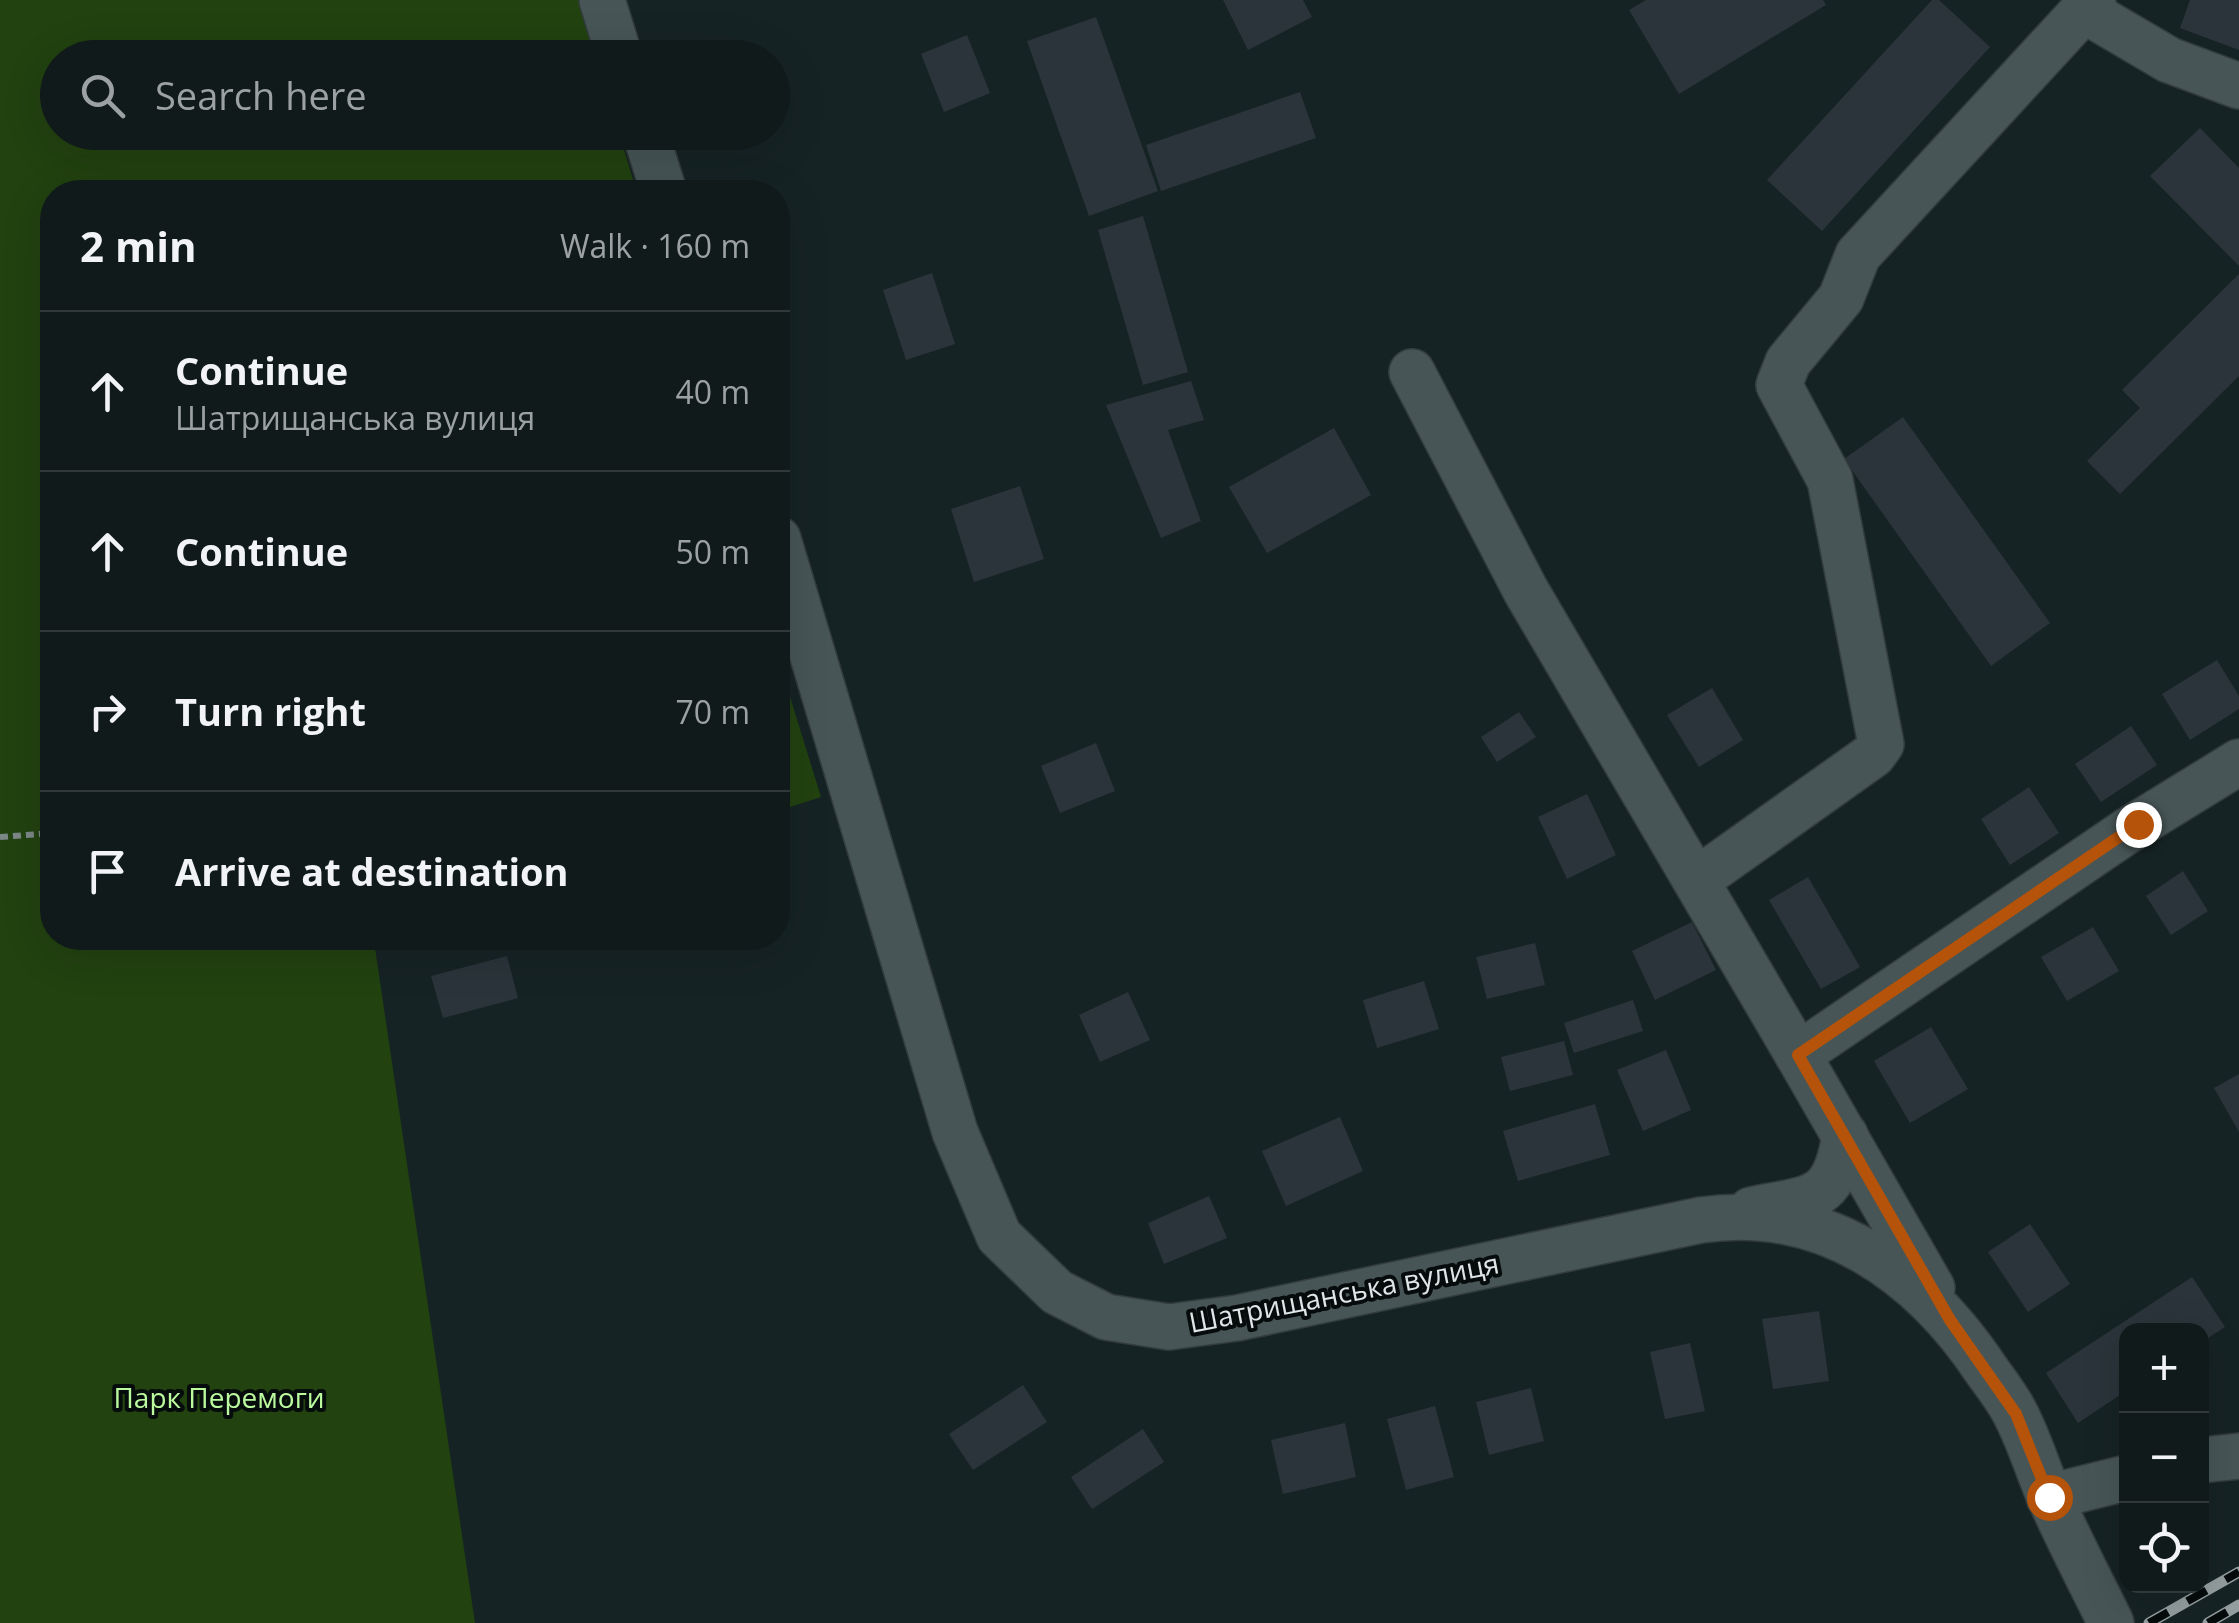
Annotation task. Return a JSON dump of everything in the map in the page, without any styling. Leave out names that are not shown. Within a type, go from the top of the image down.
[{"type":"street","points":[[602,0],[614,40]]},
{"type":"street","points":[[1696,880],[1873,755],[1881,744],[1830,480],[1781,394],[1779,383],[1788,362],[1841,298],[1858,255],[2088,5],[2168,60],[2239,86]]},
{"type":"street","points":[[651,150],[660,180]]},
{"type":"street","points":[[1412,372],[1526,591],[1950,1320]]},
{"type":"street","name":"Шатрищанська вулиця","points":[[790,580],[955,1132],[999,1236],[1057,1292],[1106,1317],[1169,1327],[1237,1318],[1715,1218],[1774,1221],[1838,1238],[1902,1274],[1950,1320],[2016,1414],[2049,1497],[2112,1623]]},
{"type":"street","points":[[1798,1055],[2127,831],[2239,762]]},
{"type":"street","points":[[1715,1218],[1813,1197],[1824,1190],[1840,1166],[1845,1135]]},
{"type":"street","points":[[2209,1459],[2239,1456]]},
{"type":"street","points":[[2049,1497],[2119,1480]]},
{"type":"path","points":[[0,837],[40,835]]},
{"type":"green space","name":"Парк Перемоги","points":[[0,0],[579,0],[591,40],[40,40],[40,150],[624,150],[633,180],[40,180],[40,950],[375,950],[475,1623],[0,1623]]},
{"type":"green space","points":[[790,697],[821,797],[790,807]]},
{"type":"building","points":[[1223,0],[1303,0],[1312,17],[1248,50]]},
{"type":"building","points":[[1646,0],[1823,0],[1826,5],[1679,94],[1629,10]]},
{"type":"building","points":[[1932,0],[1939,0],[1990,47],[1822,231],[1767,180]]},
{"type":"building","points":[[2190,0],[2239,0],[2239,50],[2180,28]]},
{"type":"building","points":[[1096,17],[1158,191],[1089,216],[1027,41]]},
{"type":"building","points":[[967,35],[990,93],[944,112],[921,54]]},
{"type":"building","points":[[1300,92],[1316,138],[1161,191],[1146,145]]},
{"type":"building","points":[[2200,128],[2239,168],[2239,266],[2150,176]]},
{"type":"building","points":[[1143,216],[1188,372],[1143,385],[1098,230]]},
{"type":"building","points":[[932,273],[955,344],[906,360],[883,290]]},
{"type":"building","points":[[2239,274],[2239,376],[2120,494],[2087,461],[2140,408],[2122,390]]},
{"type":"building","points":[[1191,381],[1204,420],[1168,430],[1201,521],[1161,538],[1106,405]]},
{"type":"building","points":[[1903,417],[2050,623],[1991,666],[1844,459]]},
{"type":"building","points":[[1334,428],[1371,495],[1267,553],[1229,487]]},
{"type":"building","points":[[1020,486],[1044,559],[974,582],[951,509]]},
{"type":"building","points":[[2217,660],[2239,696],[2239,709],[2190,740],[2162,694]]},
{"type":"building","points":[[1712,688],[1743,740],[1699,767],[1667,715]]},
{"type":"building","points":[[1519,712],[1536,737],[1497,762],[1481,737]]},
{"type":"building","points":[[2131,726],[2157,765],[2101,802],[2075,764]]},
{"type":"building","points":[[1096,743],[1115,791],[1060,813],[1041,766]]},
{"type":"building","points":[[2029,787],[2059,833],[2010,865],[1981,819]]},
{"type":"building","points":[[1587,794],[1616,855],[1567,879],[1538,817]]},
{"type":"building","points":[[2183,871],[2208,911],[2171,935],[2146,896]]},
{"type":"building","points":[[1808,877],[1860,967],[1821,989],[1769,900]]},
{"type":"building","points":[[1692,922],[1716,970],[1655,1000],[1632,951]]},
{"type":"building","points":[[2093,927],[2119,971],[2067,1001],[2041,957]]},
{"type":"building","points":[[1535,943],[1545,985],[1487,999],[1476,957]]},
{"type":"building","points":[[507,956],[518,998],[443,1018],[431,976]]},
{"type":"building","points":[[1424,981],[1439,1029],[1377,1048],[1363,1000]]},
{"type":"building","points":[[1128,992],[1150,1040],[1100,1062],[1079,1015]]},
{"type":"building","points":[[1633,1000],[1643,1031],[1574,1053],[1564,1023]]},
{"type":"building","points":[[1931,1027],[1968,1089],[1910,1123],[1874,1061]]},
{"type":"building","points":[[1564,1041],[1573,1075],[1510,1091],[1501,1057]]},
{"type":"building","points":[[1666,1050],[1691,1110],[1643,1131],[1617,1070]]},
{"type":"building","points":[[2239,1074],[2239,1132],[2214,1088]]},
{"type":"building","points":[[1595,1104],[1610,1155],[1518,1181],[1503,1131]]},
{"type":"building","points":[[1340,1117],[1363,1171],[1286,1206],[1262,1151]]},
{"type":"building","points":[[1209,1196],[1227,1238],[1164,1264],[1148,1223]]},
{"type":"building","points":[[2030,1224],[2070,1284],[2028,1312],[1988,1252]]},
{"type":"building","points":[[2192,1277],[2225,1327],[2209,1337],[2209,1323],[2122,1323]]},
{"type":"building","points":[[1819,1311],[1829,1381],[1773,1389],[1762,1319]]},
{"type":"building","points":[[2119,1325],[2119,1396],[2078,1423],[2046,1373]]},
{"type":"building","points":[[1690,1343],[1705,1411],[1665,1419],[1650,1352]]},
{"type":"building","points":[[1023,1385],[1047,1422],[973,1470],[949,1434]]},
{"type":"building","points":[[1531,1388],[1544,1441],[1489,1455],[1476,1402]]},
{"type":"building","points":[[1435,1406],[1454,1477],[1406,1490],[1387,1419]]},
{"type":"building","points":[[1345,1423],[1356,1477],[1283,1494],[1271,1440]]},
{"type":"building","points":[[1143,1429],[1164,1462],[1092,1509],[1071,1477]]},
{"type":"railway","points":[[2149,1623],[2239,1572]]},
{"type":"railway","points":[[2208,1623],[2239,1605]]},
{"type":"route","points":[[2049,1497],[2016,1414],[1950,1320],[1798,1055],[2138,824]]}]
